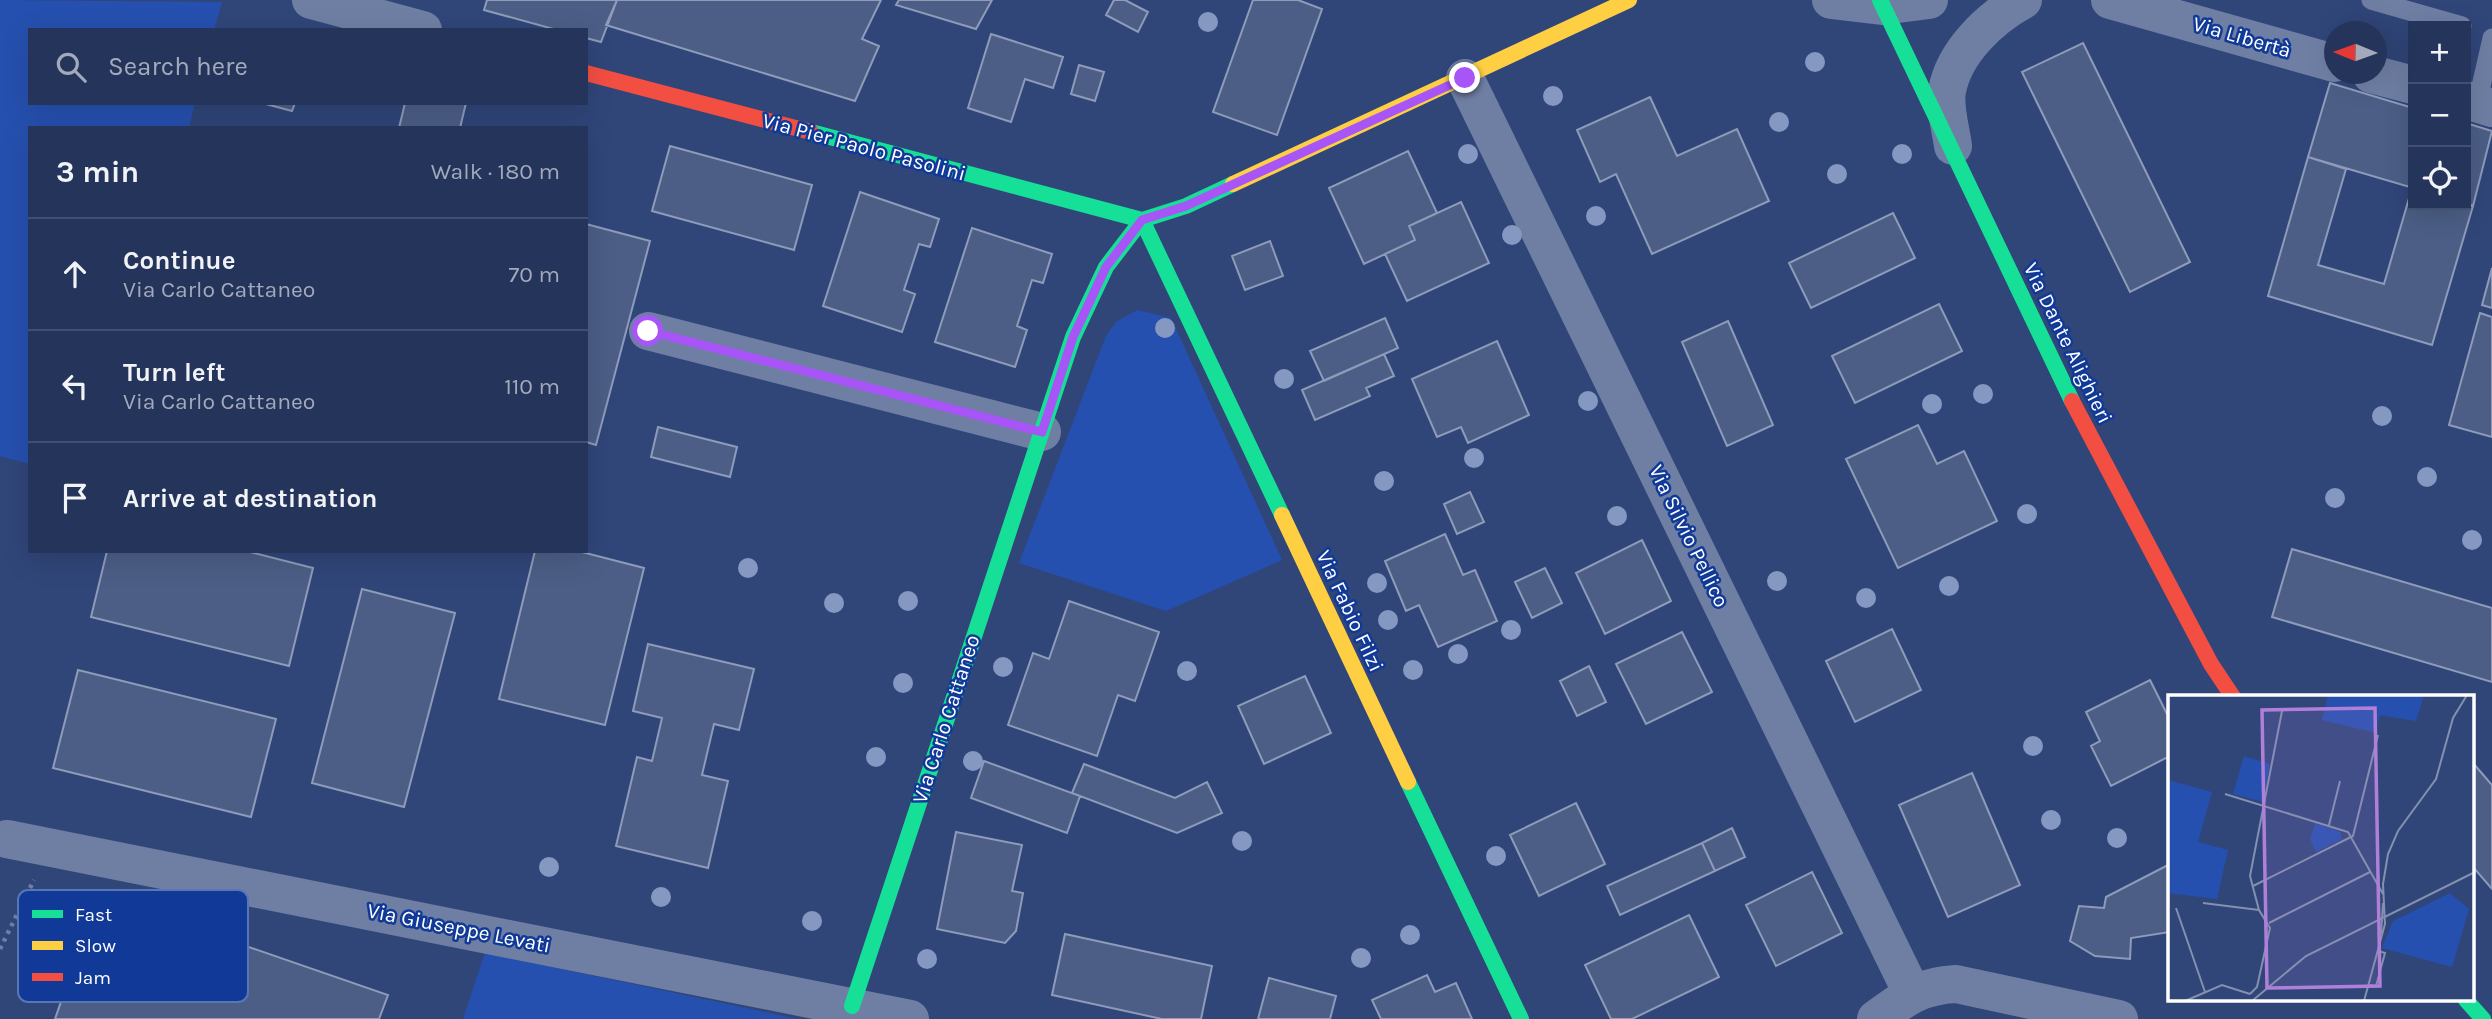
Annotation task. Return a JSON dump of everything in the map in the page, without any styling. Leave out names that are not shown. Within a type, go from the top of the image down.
[{"type":"street","points":[[311,0],[416,28]]},
{"type":"street","points":[[1142,220],[1186,206],[1629,0]]},
{"type":"street","points":[[1832,0],[1881,3],[1929,0]]},
{"type":"street","points":[[1954,155],[1947,92],[1961,56],[2000,12],[2023,0]]},
{"type":"street","name":"Via Libertà","points":[[2110,0],[2179,9],[2324,60]]},
{"type":"street","name":"Via Dante Alighieri","points":[[1881,3],[2069,395],[2211,664],[2232,695]]},
{"type":"street","name":"Via Pier Paolo Pasolini","points":[[588,74],[1142,220]]},
{"type":"street","name":"Via Silvio Pellico","points":[[1465,78],[1912,993]]},
{"type":"street","points":[[2387,79],[2408,85]]},
{"type":"street","name":"Via Carlo Cattaneo","points":[[850,1013],[1073,337],[1106,267],[1142,220]]},
{"type":"street","name":"Via Fabio Filzi","points":[[1142,220],[1521,1019]]},
{"type":"street","points":[[648,331],[1042,432]]},
{"type":"street","name":"Via Giuseppe Levati","points":[[7,839],[850,1013],[910,1019]]},
{"type":"street","points":[[1876,1019],[1912,993],[1930,985],[1956,984],[2119,1019]]},
{"type":"street","points":[[2468,1002],[2483,1019]]},
{"type":"lane","points":[[2371,0],[2443,21]]},
{"type":"lane","points":[[2471,29],[2492,36],[2478,104]]},
{"type":"path","points":[[29,890],[50,847]]},
{"type":"path","points":[[0,949],[18,912]]},
{"type":"shaded area","points":[[0,0],[222,2],[215,28],[28,28],[28,105],[195,105],[189,126],[28,126],[28,463],[0,456]]},
{"type":"shaded area","points":[[1137,310],[1171,318],[1282,560],[1166,611],[1019,563],[1106,336],[1116,322]]},
{"type":"shaded area","points":[[485,953],[798,1019],[463,1019]]},
{"type":"building","points":[[487,0],[617,0],[601,42],[588,39],[588,28],[550,28],[484,10]]},
{"type":"building","points":[[617,0],[881,0],[862,39],[879,46],[855,101],[606,25]]},
{"type":"building","points":[[899,0],[992,0],[976,29],[896,5]]},
{"type":"building","points":[[1114,0],[1125,0],[1148,12],[1138,32],[1106,15]]},
{"type":"building","points":[[1253,0],[1298,0],[1322,9],[1277,135],[1213,112]]},
{"type":"building","points":[[991,34],[1063,57],[1053,88],[1025,79],[1011,122],[968,108]]},
{"type":"building","points":[[2083,43],[2190,262],[2130,292],[2022,72]]},
{"type":"building","points":[[1079,65],[1104,72],[1095,101],[1071,94]]},
{"type":"building","points":[[2330,84],[2408,106],[2408,187],[2308,157]]},
{"type":"building","points":[[1650,97],[1677,156],[1737,129],[1769,201],[1652,254],[1616,174],[1600,182],[1577,130]]},
{"type":"building","points":[[270,105],[294,105],[292,111]]},
{"type":"building","points":[[405,105],[466,105],[460,126],[399,126]]},
{"type":"building","points":[[2471,125],[2492,131],[2473,206],[2471,205]]},
{"type":"building","points":[[670,146],[812,185],[794,250],[652,211]]},
{"type":"building","points":[[1408,151],[1437,213],[1409,226],[1415,240],[1364,264],[1329,188]]},
{"type":"building","points":[[2308,157],[2346,169],[2318,265],[2384,284],[2408,202],[2408,210],[2471,210],[2473,206],[2432,345],[2268,296]]},
{"type":"building","points":[[860,192],[939,219],[930,247],[919,244],[904,290],[915,294],[902,332],[823,306]]},
{"type":"building","points":[[1461,202],[1489,263],[1407,301],[1385,254],[1415,240],[1409,226]]},
{"type":"building","points":[[1893,213],[1915,258],[1811,308],[1789,263]]},
{"type":"building","points":[[588,225],[650,241],[596,445],[588,443]]},
{"type":"building","points":[[972,228],[1052,254],[1043,283],[1032,280],[1017,326],[1027,330],[1015,367],[935,342]]},
{"type":"building","points":[[1270,241],[1283,276],[1245,290],[1232,256]]},
{"type":"building","points":[[2492,268],[2492,308],[2482,305]]},
{"type":"building","points":[[1939,304],[1962,351],[1855,403],[1832,356]]},
{"type":"building","points":[[2480,313],[2492,317],[2492,437],[2449,425]]},
{"type":"building","points":[[1385,318],[1398,348],[1324,381],[1310,351]]},
{"type":"building","points":[[1728,321],[1773,425],[1727,446],[1682,342]]},
{"type":"building","points":[[1497,341],[1529,415],[1468,443],[1461,427],[1437,437],[1412,379]]},
{"type":"building","points":[[1384,354],[1394,376],[1366,388],[1370,396],[1315,420],[1302,390]]},
{"type":"building","points":[[1918,425],[1937,464],[1964,451],[1997,521],[1898,568],[1846,459]]},
{"type":"building","points":[[658,427],[737,447],[730,477],[651,457]]},
{"type":"building","points":[[1470,492],[1484,522],[1457,534],[1444,504]]},
{"type":"building","points":[[1445,534],[1463,575],[1475,570],[1497,621],[1438,647],[1419,605],[1406,611],[1385,561]]},
{"type":"building","points":[[1642,540],[1671,601],[1605,634],[1576,573]]},
{"type":"building","points":[[2292,549],[2492,608],[2492,682],[2272,617]]},
{"type":"building","points":[[107,553],[254,553],[313,568],[289,666],[91,617]]},
{"type":"building","points":[[535,553],[586,553],[644,568],[605,725],[499,699]]},
{"type":"building","points":[[1545,568],[1562,603],[1532,618],[1515,582]]},
{"type":"building","points":[[362,589],[455,613],[404,807],[312,783]]},
{"type":"building","points":[[1069,601],[1159,632],[1135,701],[1118,695],[1097,756],[1008,725],[1033,653],[1049,659]]},
{"type":"building","points":[[1892,629],[1921,690],[1855,722],[1826,661]]},
{"type":"building","points":[[1682,632],[1712,692],[1646,724],[1616,664]]},
{"type":"building","points":[[648,644],[754,669],[739,730],[714,724],[702,775],[728,781],[708,868],[616,846],[637,757],[652,761],[662,718],[633,711]]},
{"type":"building","points":[[1589,666],[1606,702],[1577,716],[1560,681]]},
{"type":"building","points":[[78,670],[276,719],[251,817],[53,768]]},
{"type":"building","points":[[1305,676],[1331,733],[1264,764],[1238,706]]},
{"type":"building","points":[[2150,680],[2168,716],[2168,757],[2111,786],[2091,746],[2100,741],[2086,712]]},
{"type":"building","points":[[984,761],[1080,796],[1067,833],[971,798]]},
{"type":"building","points":[[1084,764],[1175,798],[1207,782],[1222,813],[1177,833],[1072,793]]},
{"type":"building","points":[[2474,764],[2492,785],[2492,889],[2474,868]]},
{"type":"building","points":[[1972,773],[2020,885],[1948,917],[1899,805]]},
{"type":"building","points":[[1576,803],[1605,864],[1539,896],[1510,835]]},
{"type":"building","points":[[1732,828],[1745,857],[1715,871],[1702,843]]},
{"type":"building","points":[[956,832],[1022,845],[1012,891],[1023,893],[1016,931],[1005,943],[937,929]]},
{"type":"building","points":[[1702,843],[1715,871],[1620,915],[1607,886]]},
{"type":"building","points":[[2168,865],[2168,932],[2131,938],[2130,959],[2095,956],[2070,941],[2079,906],[2104,908],[2106,897]]},
{"type":"building","points":[[1812,872],[1842,933],[1776,966],[1746,905]]},
{"type":"building","points":[[1689,915],[1719,977],[1632,1019],[1611,1019],[1585,965]]},
{"type":"building","points":[[1065,934],[1212,966],[1201,1019],[1162,1019],[1052,995]]},
{"type":"building","points":[[248,947],[388,995],[379,1019],[55,1019],[61,1002],[248,1002]]},
{"type":"building","points":[[1427,975],[1435,992],[1456,983],[1472,1019],[1381,1019],[1372,1000]]},
{"type":"building","points":[[1269,978],[1336,996],[1330,1019],[1258,1019]]},
{"type":"traffic: fast","points":[[1880,0],[2072,401]]},
{"type":"traffic: fast","points":[[811,132],[1142,220],[1282,515]]},
{"type":"traffic: fast","points":[[852,1006],[1073,337],[1106,267],[1142,220],[1186,206],[1233,184]]},
{"type":"traffic: fast","points":[[1408,782],[1521,1019]]},
{"type":"traffic: fast","points":[[2468,1002],[2483,1019]]},
{"type":"traffic: slow","points":[[1233,184],[1629,0]]},
{"type":"traffic: slow","points":[[1282,515],[1408,782]]},
{"type":"traffic: jam","points":[[588,74],[811,132]]},
{"type":"traffic: jam","points":[[2072,401],[2211,664],[2232,695]]},
{"type":"route","points":[[648,331],[1042,432],[1073,337],[1106,267],[1142,220],[1186,206],[1465,78]]}]
